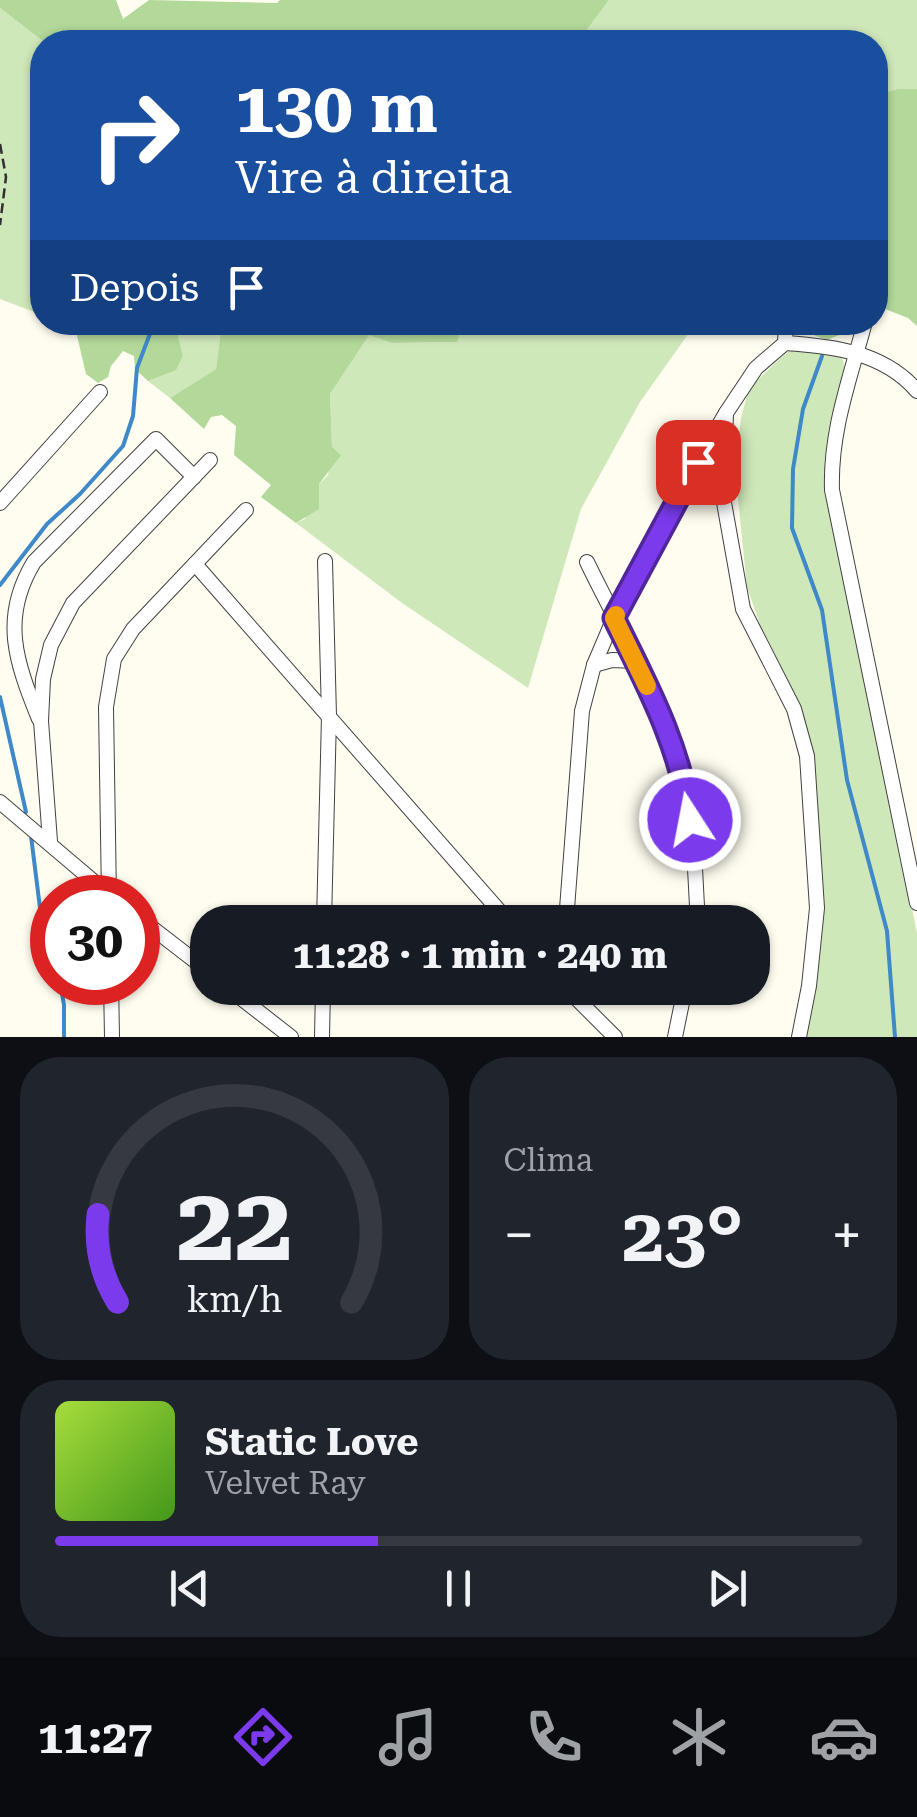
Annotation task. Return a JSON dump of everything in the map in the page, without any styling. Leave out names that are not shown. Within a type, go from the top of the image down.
[{"type":"street","points":[[567,905],[582,711],[594,666],[614,618],[683,486],[756,368],[784,343],[785,335]]},
{"type":"street","points":[[862,335],[837,419],[831,456],[832,490],[917,903]]},
{"type":"street","points":[[784,343],[857,352],[907,379],[917,391]]},
{"type":"street","points":[[0,502],[100,392]]},
{"type":"street","points":[[726,413],[724,497],[743,609],[794,710],[807,756],[817,908],[799,1037]]},
{"type":"street","points":[[41,722],[18,666],[10,628],[10,610],[20,580],[156,439],[194,477]]},
{"type":"street","points":[[50,841],[41,722],[43,679],[52,645],[73,603],[210,460]]},
{"type":"street","points":[[683,486],[713,489],[724,497]]},
{"type":"street","points":[[110,875],[106,707],[114,659],[133,630],[246,510]]},
{"type":"street","points":[[324,905],[329,716],[326,561]]},
{"type":"street","points":[[587,562],[672,741],[686,790],[697,905]]},
{"type":"street","points":[[195,564],[494,905]]},
{"type":"street","points":[[594,666],[612,660],[635,661]]},
{"type":"street","points":[[0,802],[86,875]]},
{"type":"street","points":[[160,934],[190,958]]},
{"type":"street","points":[[111,1005],[112,1037]]},
{"type":"street","points":[[250,1005],[292,1037]]},
{"type":"street","points":[[322,1037],[323,1005]]},
{"type":"street","points":[[584,1005],[616,1037]]},
{"type":"street","points":[[675,1037],[682,1005]]},
{"type":"street","points":[[598,1037],[603,1022]]},
{"type":"path","points":[[0,144],[6,177],[0,225]]},
{"type":"green space","points":[[0,0],[116,0],[123,19],[149,0],[609,0],[587,30],[30,31],[0,8]]},
{"type":"green space","points":[[609,0],[917,0],[917,89],[888,93],[888,30],[587,30]]},
{"type":"green space","points":[[0,8],[30,31],[30,310],[0,299]]},
{"type":"green space","points":[[917,89],[917,326],[888,310],[888,92]]},
{"type":"green space","points":[[77,335],[179,335],[183,356],[176,370],[148,381],[135,369],[134,356],[123,351],[108,377],[98,383],[86,374]]},
{"type":"green space","points":[[220,335],[216,369],[170,398],[148,381],[176,369],[183,356],[178,336]]},
{"type":"green space","points":[[220,335],[369,335],[330,394],[332,447],[341,455],[319,484],[319,509],[296,523],[261,497],[271,485],[234,455],[236,426],[222,415],[211,417],[204,429],[170,398],[216,369]]},
{"type":"green space","points":[[368,335],[392,343],[456,342],[459,335],[687,335],[640,402],[581,509],[528,688],[402,603],[296,523],[305,519],[319,484],[328,475],[332,447],[330,394]]},
{"type":"green space","points":[[369,335],[459,335],[457,342],[392,343]]},
{"type":"green space","points":[[813,335],[839,335],[827,340]]},
{"type":"green space","points":[[789,350],[833,351],[843,360],[845,373],[826,457],[827,487],[917,933],[917,1037],[807,1037],[823,910],[813,778],[747,587],[735,469],[749,388]]},
{"type":"waterway","points":[[0,585],[47,524],[123,446],[133,416],[137,368],[149,335]]},
{"type":"waterway","points":[[822,356],[803,409],[793,469],[792,528],[822,610],[847,780],[887,931],[895,1037]]},
{"type":"waterway","points":[[0,697],[26,812]]},
{"type":"waterway","points":[[31,836],[36,875]]},
{"type":"waterway","points":[[64,1005],[64,1037]]},
{"type":"slow traffic","points":[[616,615],[614,618],[647,686]]},
{"type":"route","points":[[690,820],[672,741],[614,618],[698,462]]}]
